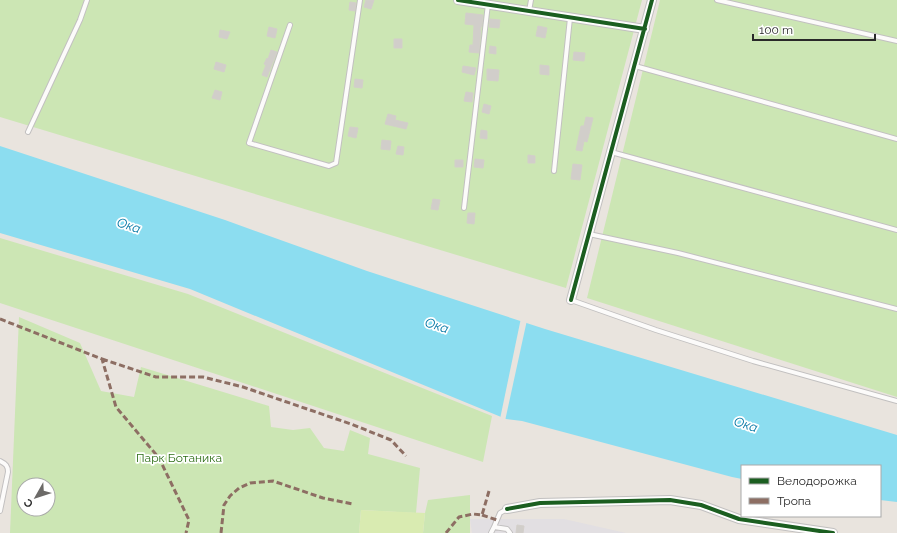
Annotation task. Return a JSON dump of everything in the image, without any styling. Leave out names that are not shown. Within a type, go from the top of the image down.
[{"type":"street","points":[[461,0],[645,29]]},
{"type":"street","points":[[571,300],[652,0]]},
{"type":"street","points":[[507,509],[540,503],[670,500],[701,505],[739,519],[833,533]]},
{"type":"lane","points":[[28,132],[80,20],[87,0]]},
{"type":"lane","points":[[290,26],[249,143],[329,166],[336,163],[360,0]]},
{"type":"lane","points":[[529,11],[531,0]]},
{"type":"lane","points":[[717,0],[897,41]]},
{"type":"lane","points":[[464,208],[488,4]]},
{"type":"lane","points":[[554,171],[570,17]]},
{"type":"lane","points":[[635,66],[897,139]]},
{"type":"lane","points":[[611,152],[897,230]]},
{"type":"lane","points":[[589,234],[678,253],[897,309]]},
{"type":"lane","points":[[571,300],[656,330],[753,361],[897,402]]},
{"type":"lane","points":[[0,461],[5,463],[8,467],[0,511]]},
{"type":"lane","points":[[491,533],[500,512],[507,509]]},
{"type":"lane","points":[[494,527],[507,529],[510,533]]},
{"type":"shaded area","points":[[470,519],[564,519],[626,533],[472,533]]},
{"type":"green space","points":[[0,0],[642,0],[566,288],[0,117]]},
{"type":"green space","points":[[660,0],[897,0],[897,397],[587,298]]},
{"type":"green space","points":[[0,238],[188,294],[492,416],[483,462],[0,303]]},
{"type":"green space","name":"Парк Ботаника","points":[[19,317],[80,343],[101,391],[134,397],[141,367],[269,406],[271,427],[293,430],[310,428],[324,448],[344,451],[350,430],[370,438],[368,454],[420,468],[416,513],[361,510],[359,533],[10,533]]},
{"type":"green space","points":[[470,495],[470,533],[423,533],[428,500]]},
{"type":"green space","points":[[361,510],[425,513],[423,533],[359,533]]},
{"type":"water","name":"Ока","points":[[0,146],[225,220],[367,271],[545,329],[897,435],[897,502],[881,500],[881,465],[741,465],[741,479],[522,421],[506,419],[190,289],[0,233]]},
{"type":"pier","points":[[521,318],[527,320],[505,421],[500,419]]},
{"type":"building","points":[[366,0],[374,0],[371,9],[364,7]]},
{"type":"building","points":[[350,2],[356,3],[355,11],[349,10]]},
{"type":"building","points":[[466,13],[483,15],[479,53],[469,52],[470,45],[473,45],[474,25],[465,24]]},
{"type":"building","points":[[490,19],[500,20],[499,28],[489,27]]},
{"type":"building","points":[[538,26],[547,28],[545,38],[536,36]]},
{"type":"building","points":[[269,27],[277,29],[275,38],[267,36]]},
{"type":"building","points":[[220,30],[230,32],[227,39],[219,37]]},
{"type":"building","points":[[394,39],[402,39],[402,48],[394,48]]},
{"type":"building","points":[[490,46],[496,47],[496,54],[489,53]]},
{"type":"building","points":[[271,50],[277,52],[267,77],[262,75],[266,65],[264,64],[267,58],[268,59]]},
{"type":"building","points":[[574,52],[585,53],[584,61],[573,60]]},
{"type":"building","points":[[216,62],[226,65],[224,72],[214,69]]},
{"type":"building","points":[[540,65],[549,66],[549,75],[540,74]]},
{"type":"building","points":[[463,66],[476,68],[474,75],[462,72]]},
{"type":"building","points":[[487,69],[499,70],[498,81],[487,80]]},
{"type":"building","points":[[355,79],[363,80],[362,88],[354,87]]},
{"type":"building","points":[[215,90],[222,92],[220,100],[212,98]]},
{"type":"building","points":[[466,92],[473,93],[472,102],[464,101]]},
{"type":"building","points":[[484,104],[491,106],[489,114],[482,112]]},
{"type":"building","points":[[388,114],[396,116],[395,120],[408,123],[406,129],[385,124]]},
{"type":"building","points":[[586,117],[593,118],[587,142],[584,141],[582,151],[576,150],[581,126],[584,126]]},
{"type":"building","points":[[350,127],[358,128],[356,138],[348,136]]},
{"type":"building","points":[[481,130],[487,131],[487,139],[480,138]]},
{"type":"building","points":[[382,140],[391,141],[390,150],[381,149]]},
{"type":"building","points":[[398,146],[404,147],[403,155],[396,154]]},
{"type":"building","points":[[528,155],[535,156],[535,163],[528,163]]},
{"type":"building","points":[[475,159],[484,160],[483,168],[474,167]]},
{"type":"building","points":[[455,160],[463,160],[463,167],[455,167]]},
{"type":"building","points":[[573,164],[582,165],[580,180],[571,179]]},
{"type":"building","points":[[433,199],[440,200],[438,210],[431,209]]},
{"type":"building","points":[[468,213],[475,213],[474,224],[467,223]]},
{"type":"building","points":[[517,525],[524,526],[523,533],[516,533]]},
{"type":"marked path","points":[[0,319],[102,359],[116,407],[159,458],[189,520],[186,533]]},
{"type":"marked path","points":[[102,359],[156,377],[203,377],[243,387],[351,424],[391,440],[406,456]]},
{"type":"marked path","points":[[221,533],[224,505],[230,496],[239,488],[250,483],[273,481],[323,498],[353,504]]},
{"type":"marked path","points":[[446,533],[459,517],[473,514],[482,515],[489,491]]},
{"type":"marked path","points":[[482,515],[497,520]]},
{"type":"cycle path","points":[[458,0],[645,29]]},
{"type":"cycle path","points":[[571,300],[652,0]]},
{"type":"cycle path","points":[[507,509],[540,503],[670,500],[701,505],[739,519],[833,533]]}]
